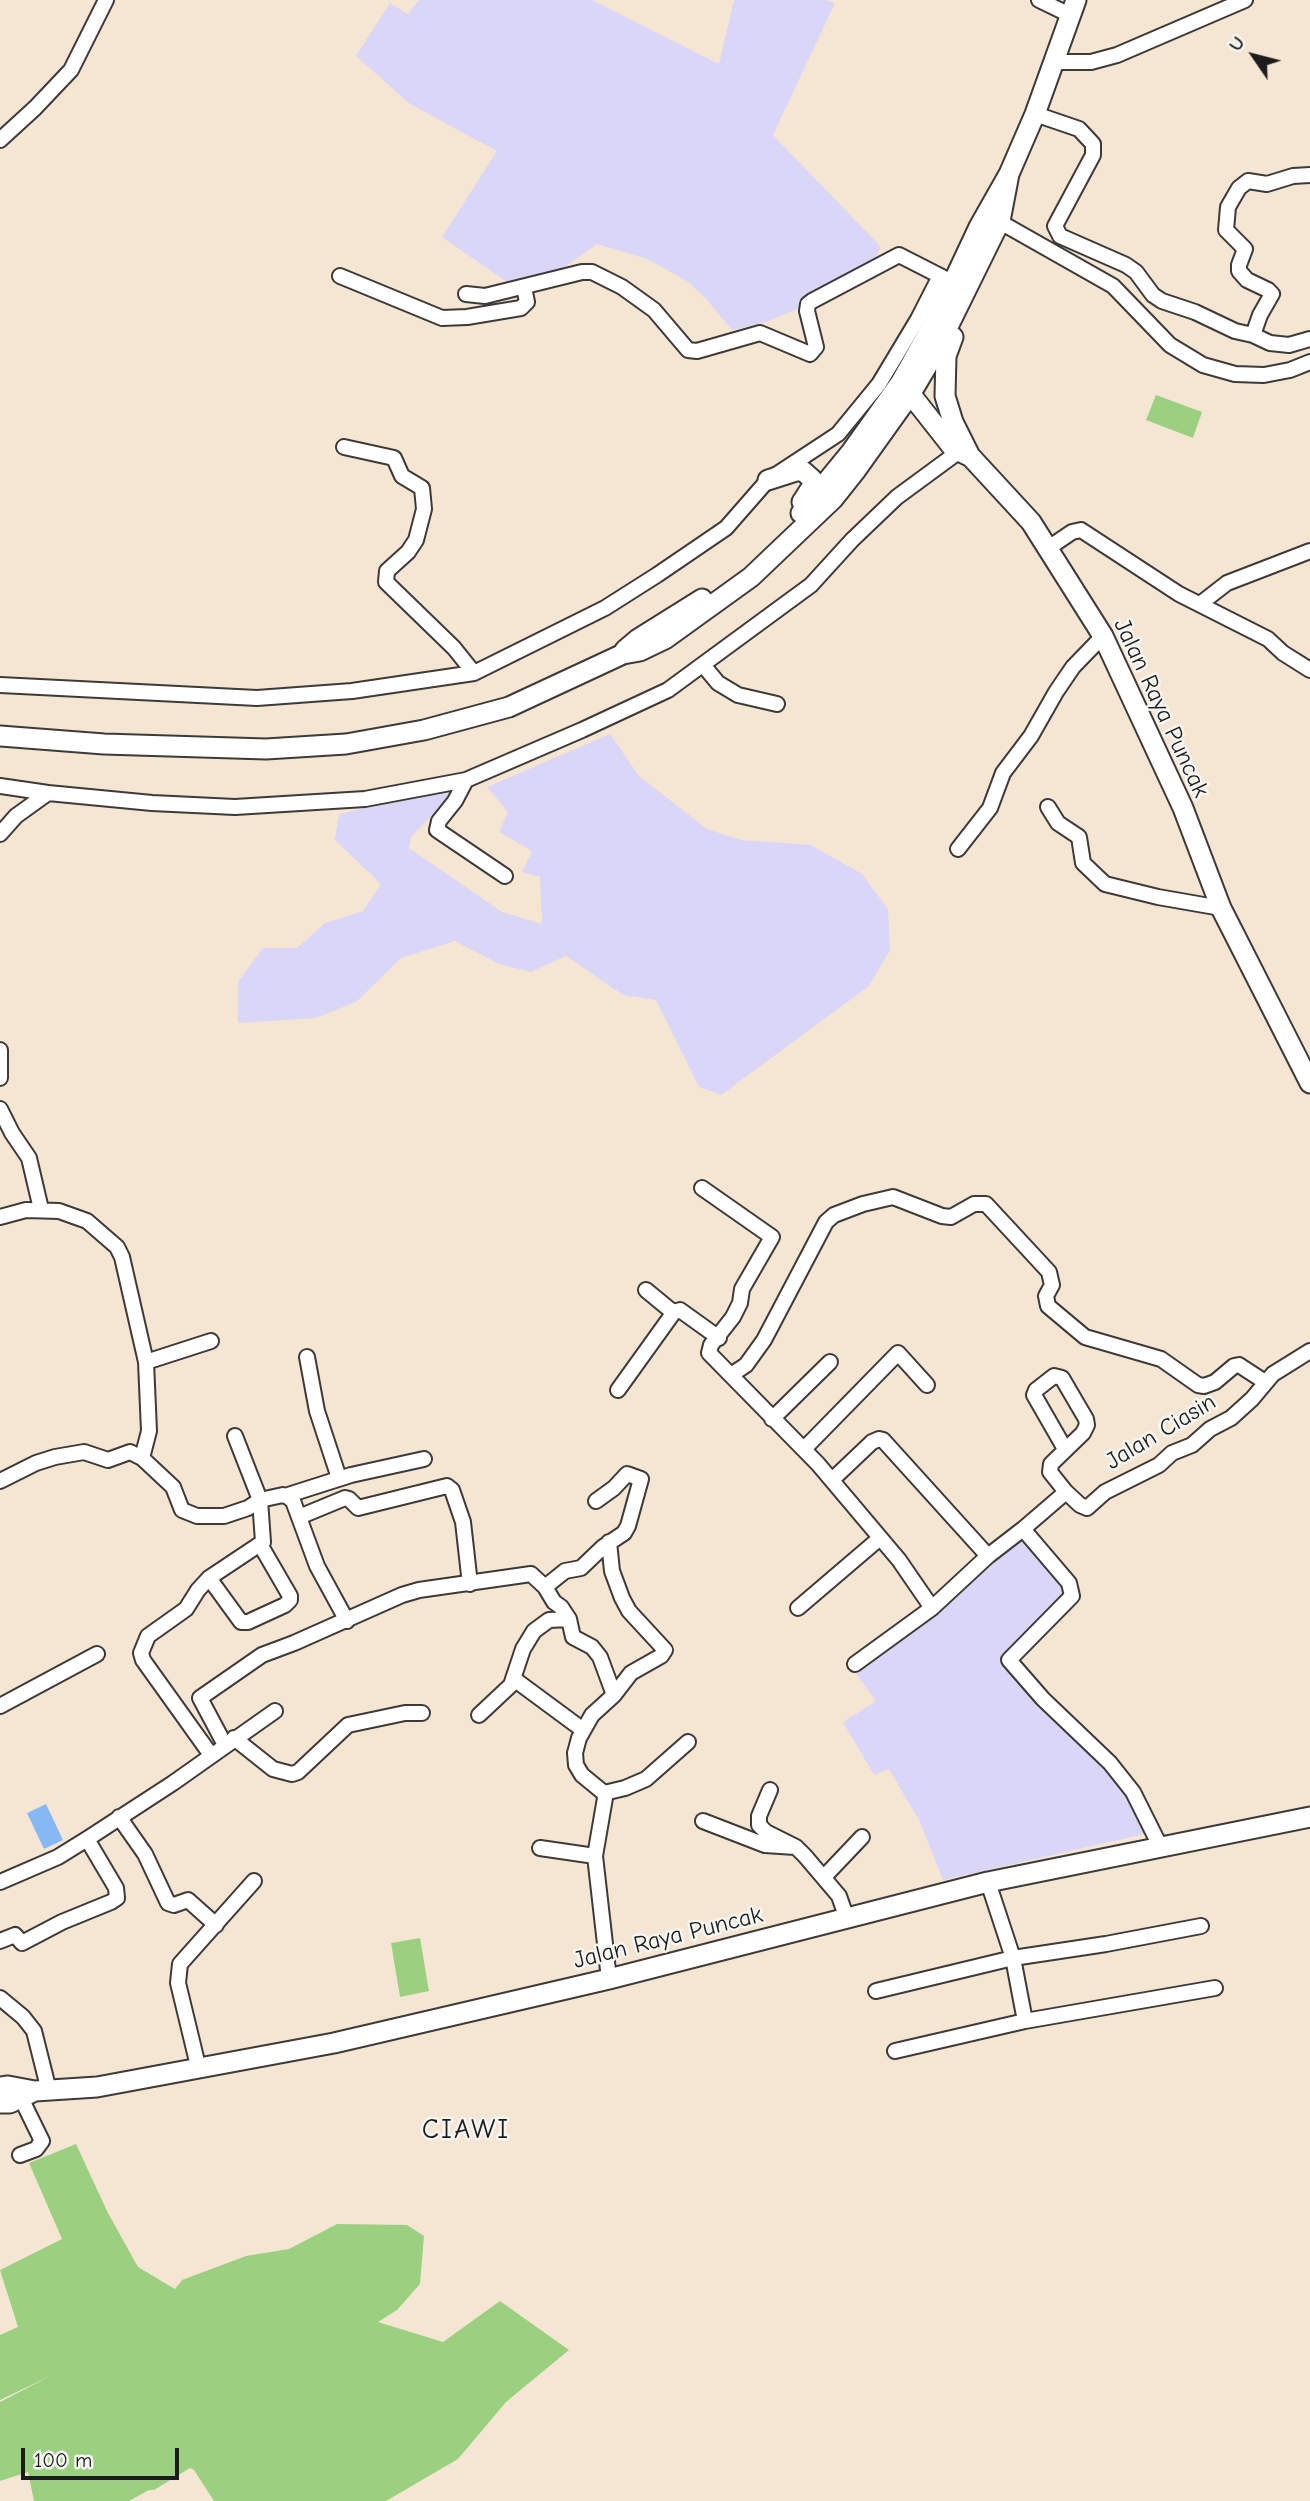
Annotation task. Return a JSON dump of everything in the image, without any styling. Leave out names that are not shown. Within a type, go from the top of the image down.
[{"type":"highway","points":[[623,654],[638,639],[719,587],[775,540],[816,498],[936,351],[954,280],[993,218],[1035,114],[1073,8]]},
{"type":"highway","points":[[954,280],[968,302],[946,356],[944,383],[948,411],[965,452]]},
{"type":"highway","points":[[0,736],[104,744],[266,749],[346,744],[424,730],[509,707],[623,654],[640,651],[665,639],[751,577],[833,499],[888,426],[906,388]]},
{"type":"highway","name":"Jalan Raya Puncak","points":[[906,388],[948,442],[965,452],[1031,522],[1103,636],[1183,808],[1220,908],[1310,1083]]},
{"type":"highway","points":[[888,426],[908,417],[931,417]]},
{"type":"highway","points":[[768,480],[803,471],[812,480],[812,490],[797,508],[790,525]]},
{"type":"highway","name":"Jalan Raya Puncak","points":[[35,2093],[97,2087],[199,2070],[334,2043],[609,1979],[988,1882],[1310,1817]]},
{"type":"highway","points":[[0,2087],[8,2086],[35,2093]]},
{"type":"highway","points":[[0,2103],[9,2103],[35,2093]]},
{"type":"street","points":[[0,140],[71,70],[106,0]]},
{"type":"street","points":[[1039,0],[1073,8]]},
{"type":"street","points":[[1054,62],[1090,62],[1117,55],[1245,0]]},
{"type":"street","points":[[1035,114],[1079,129],[1093,144],[1093,155],[1055,226],[1058,234],[1126,265],[1139,275],[1153,295],[1162,301],[1267,342],[1283,345],[1310,339]]},
{"type":"street","points":[[1253,335],[1272,294],[1247,280],[1239,271],[1245,249],[1226,230],[1228,207],[1239,188],[1248,181],[1267,184],[1293,176],[1310,175]]},
{"type":"street","points":[[993,218],[1113,286],[1170,345],[1203,365],[1235,374],[1264,375],[1290,370],[1310,362]]},
{"type":"street","points":[[0,685],[257,698],[352,691],[474,673],[605,608],[726,528],[768,480],[833,438],[867,400],[913,328],[954,280],[900,255],[812,301],[807,307],[816,345],[810,354],[760,333],[697,351],[688,350],[654,310],[592,272],[582,272],[485,296],[466,294]]},
{"type":"street","points":[[340,276],[442,318],[521,308],[527,302],[524,286]]},
{"type":"street","points":[[344,447],[390,456],[396,461],[402,476],[422,488],[424,509],[416,540],[408,552],[387,571],[386,582],[454,648],[474,673]]},
{"type":"street","points":[[0,786],[152,803],[235,807],[365,799],[466,780],[668,690],[811,584],[897,497],[965,452]]},
{"type":"street","points":[[1047,549],[1072,532],[1081,530],[1146,574],[1268,639],[1283,653],[1310,670]]},
{"type":"street","points":[[1200,604],[1227,583],[1310,551]]},
{"type":"street","points":[[958,849],[986,814],[1003,772],[1031,736],[1061,685],[1103,636]]},
{"type":"street","points":[[703,665],[718,683],[738,695],[778,704]]},
{"type":"street","points":[[466,780],[439,821],[437,830],[505,876]]},
{"type":"street","points":[[0,834],[16,816],[48,793]]},
{"type":"street","points":[[1048,807],[1058,823],[1079,837],[1083,863],[1105,884],[1220,908]]},
{"type":"street","points":[[0,1050],[0,1078]]},
{"type":"street","points":[[0,1109],[12,1133],[29,1157],[41,1209]]},
{"type":"street","points":[[702,1188],[771,1234],[772,1238],[742,1289],[739,1306],[733,1317],[708,1351],[832,1480],[880,1538],[932,1608]]},
{"type":"street","points":[[732,1376],[746,1365],[764,1340],[826,1222],[834,1214],[893,1197],[951,1217],[975,1204],[986,1204],[1049,1272],[1052,1285],[1046,1296],[1048,1306],[1085,1337],[1161,1359],[1198,1385],[1215,1382],[1234,1366],[1240,1365],[1265,1382]]},
{"type":"street","points":[[0,1217],[17,1211],[59,1211],[80,1218],[117,1247],[122,1257],[146,1362],[149,1430],[142,1458]]},
{"type":"street","points":[[646,1290],[674,1312]]},
{"type":"street","points":[[618,1390],[674,1312],[680,1310],[719,1338]]},
{"type":"street","points":[[146,1362],[211,1341]]},
{"type":"street","name":"Jalan Ciasin","points":[[1066,1492],[1083,1507],[1089,1507],[1105,1492],[1159,1465],[1172,1453],[1192,1445],[1210,1429],[1231,1418],[1279,1369],[1310,1350]]},
{"type":"street","points":[[804,1449],[898,1353],[928,1385]]},
{"type":"street","points":[[307,1357],[317,1410],[339,1478]]},
{"type":"street","points":[[772,1419],[830,1362]]},
{"type":"street","points":[[855,1664],[932,1608],[988,1556],[1066,1492],[1052,1476],[1049,1468],[1084,1431],[1087,1422],[1062,1378],[1057,1375],[1036,1390],[1034,1395],[1065,1449]]},
{"type":"street","points":[[209,1578],[241,1622],[247,1622],[285,1605],[290,1596],[261,1546],[263,1536],[260,1500],[235,1436]]},
{"type":"street","points":[[832,1480],[872,1442],[883,1440],[988,1556]]},
{"type":"street","points":[[0,1481],[36,1463],[77,1453],[89,1453],[108,1460],[130,1452],[142,1458],[173,1487],[183,1510],[204,1517],[224,1516],[248,1508],[260,1500],[285,1496],[339,1478],[424,1459]]},
{"type":"street","points":[[545,1587],[565,1571],[583,1566],[609,1542],[627,1530],[641,1479],[626,1474],[614,1488],[596,1501]]},
{"type":"street","points":[[299,1517],[345,1498],[358,1508],[443,1486],[449,1487],[463,1522],[470,1584]]},
{"type":"street","points":[[285,1496],[293,1501],[317,1566],[346,1621]]},
{"type":"street","points":[[1023,1529],[1069,1583],[1073,1592],[1070,1600],[1009,1660],[1043,1699],[1110,1763],[1133,1792],[1160,1846]]},
{"type":"street","points":[[798,1608],[880,1538]]},
{"type":"street","points":[[609,1542],[612,1571],[622,1598],[629,1611],[665,1650],[660,1656],[631,1673],[612,1699],[595,1711],[583,1730],[575,1753],[576,1765],[586,1780],[604,1793],[646,1779],[688,1742]]},
{"type":"street","points":[[211,1755],[143,1660],[142,1647],[152,1632],[187,1608],[209,1578],[261,1546]]},
{"type":"street","points":[[422,1713],[405,1713],[348,1725],[298,1772],[292,1774],[273,1769],[229,1742],[201,1698],[262,1655],[402,1595],[435,1587],[531,1574],[545,1587],[569,1619],[573,1637],[592,1647],[600,1657],[614,1695]]},
{"type":"street","points":[[479,1715],[505,1692],[514,1679],[523,1649],[534,1631],[549,1620],[569,1619]]},
{"type":"street","points":[[0,1706],[97,1654]]},
{"type":"street","points":[[514,1679],[583,1730]]},
{"type":"street","points":[[180,1710],[194,1702]]},
{"type":"street","points":[[0,1882],[58,1857],[87,1839],[173,1783],[275,1711]]},
{"type":"street","points":[[770,1790],[759,1816],[759,1825],[766,1832],[796,1847],[839,1896],[848,1919]]},
{"type":"street","points":[[604,1793],[604,1811],[596,1839],[595,1856],[609,1979]]},
{"type":"street","points":[[119,1817],[145,1854],[169,1903],[174,1905],[188,1900],[216,1924]]},
{"type":"street","points":[[703,1821],[765,1845],[796,1847]]},
{"type":"street","points":[[824,1877],[862,1837]]},
{"type":"street","points":[[0,1941],[15,1936],[22,1943],[117,1898],[116,1888],[87,1839]]},
{"type":"street","points":[[540,1848],[595,1856]]},
{"type":"street","points":[[199,2070],[178,1976],[184,1958],[254,1881]]},
{"type":"street","points":[[988,1882],[1013,1958],[1025,2021]]},
{"type":"street","points":[[876,1991],[1013,1958],[1201,1926]]},
{"type":"street","points":[[895,2051],[1025,2021],[1215,1988]]},
{"type":"street","points":[[0,1998],[23,2017],[34,2031],[35,2093],[42,2141],[36,2149],[20,2155]]},
{"type":"shaded area","points":[[419,0],[592,0],[719,64],[734,0],[824,0],[835,3],[773,135],[881,247],[867,275],[848,288],[766,322],[732,330],[687,281],[647,259],[597,244],[565,267],[510,284],[442,237],[497,151],[410,104],[356,56],[390,3],[408,14]]},
{"type":"shaded area","points":[[610,734],[639,776],[707,829],[741,840],[811,845],[862,874],[888,909],[890,950],[869,986],[721,1095],[699,1087],[656,1000],[623,995],[566,956],[531,972],[499,964],[455,941],[401,958],[356,1002],[316,1018],[238,1023],[238,982],[263,948],[297,948],[325,923],[363,911],[381,884],[335,840],[339,814],[459,787],[411,837],[409,848],[502,912],[542,924],[540,877],[522,872],[532,851],[499,832],[508,812],[487,787]]},
{"type":"shaded area","points":[[1024,1538],[1070,1590],[1008,1663],[1110,1770],[1149,1833],[943,1880],[919,1820],[889,1769],[874,1775],[843,1722],[876,1701],[856,1674],[950,1601],[1009,1539]]},
{"type":"green space","points":[[1156,395],[1202,412],[1193,438],[1146,420]]},
{"type":"green space","points":[[420,1938],[429,1991],[400,1997],[391,1943]]},
{"type":"green space","points":[[76,2144],[108,2213],[138,2267],[175,2289],[182,2280],[246,2256],[289,2249],[337,2224],[407,2225],[424,2236],[420,2284],[397,2310],[378,2322],[443,2342],[500,2301],[569,2350],[506,2402],[458,2459],[386,2501],[214,2501],[190,2468],[154,2490],[129,2501],[34,2501],[28,2472],[0,2481],[0,2402],[52,2375],[0,2400],[0,2335],[18,2327],[0,2270],[62,2239],[29,2163]]},
{"type":"water","points":[[46,1804],[63,1840],[44,1849],[27,1813]]},
{"type":"district","name":"CIAWI","points":[[466,2130]]}]
